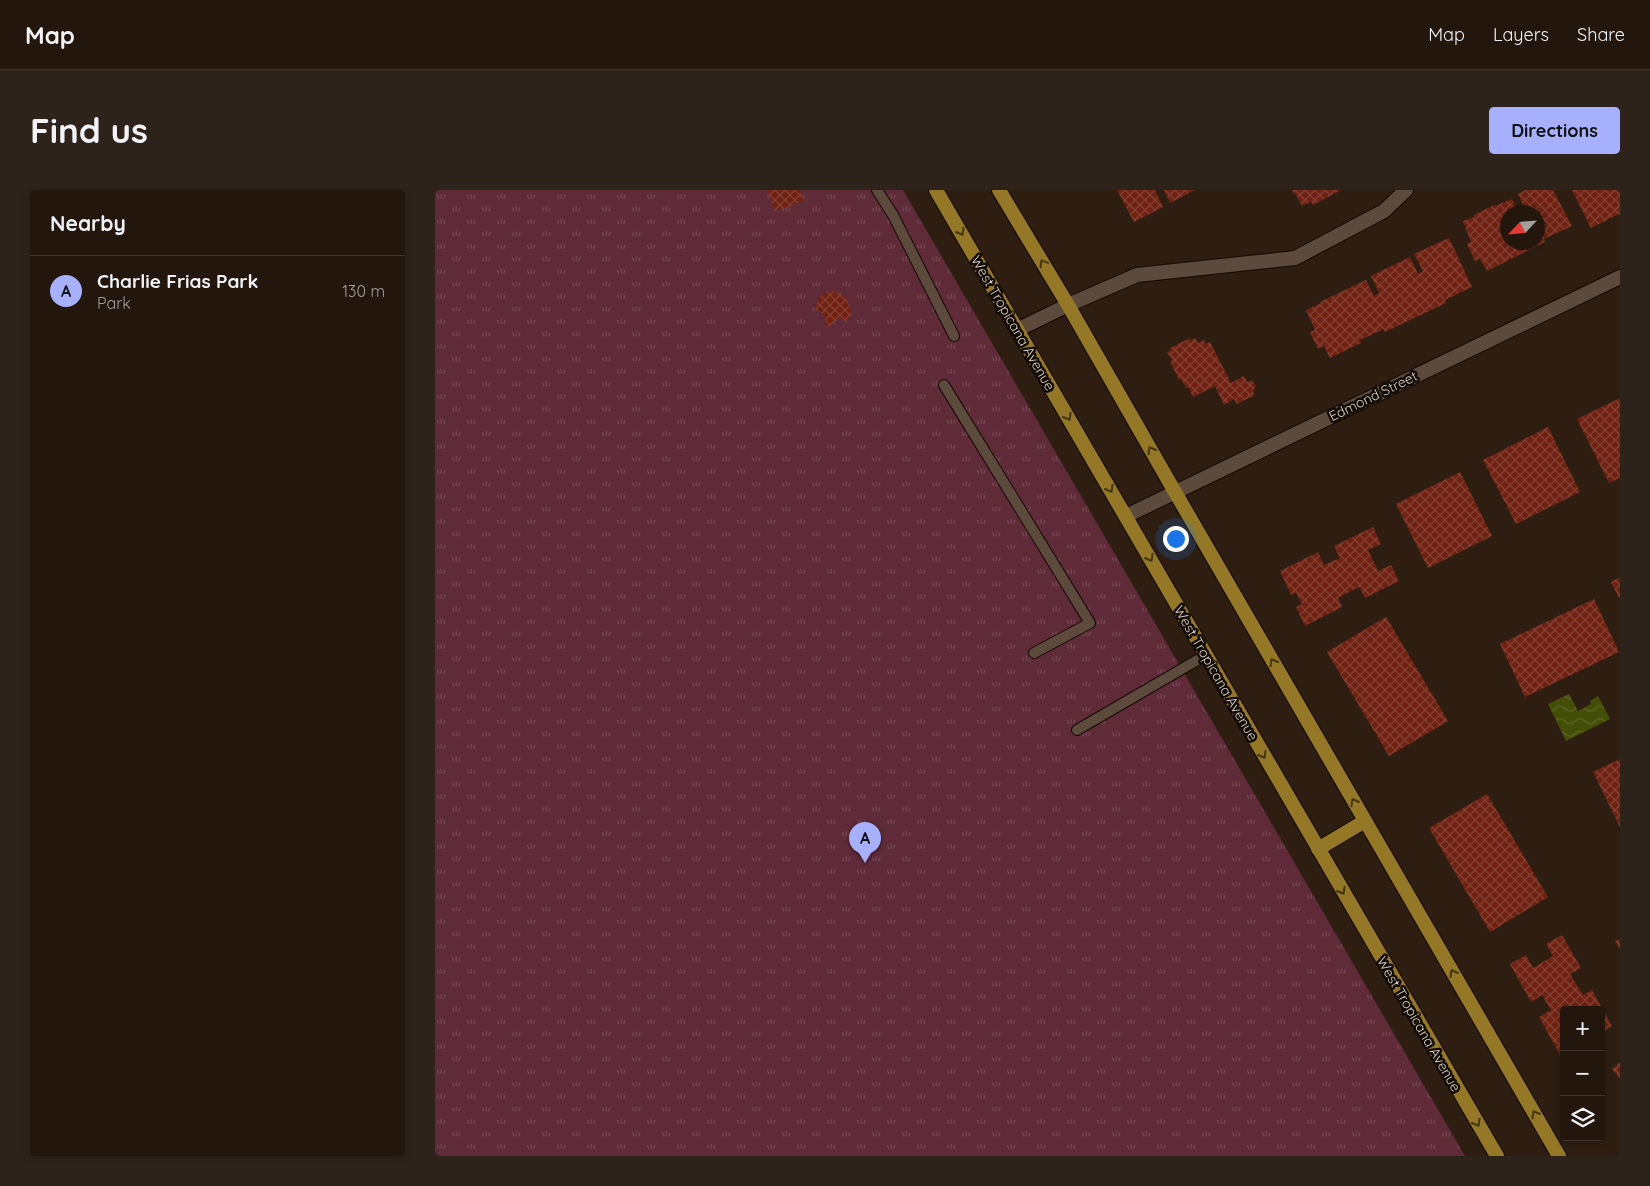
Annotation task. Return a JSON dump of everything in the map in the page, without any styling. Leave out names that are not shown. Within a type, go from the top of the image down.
[{"type":"main road","name":"West Tropicana Avenue","points":[[936,190],[1497,1156]]},
{"type":"main road","points":[[999,190],[1068,304],[1559,1156]]},
{"type":"main road","points":[[1318,849],[1365,821]]},
{"type":"street","points":[[1017,330],[1068,304],[1137,275],[1295,258],[1384,211],[1406,190]]},
{"type":"street","name":"Edmond Street","points":[[1126,516],[1620,277]]},
{"type":"lane","points":[[877,190],[893,215],[954,336]]},
{"type":"lane","points":[[944,385],[1090,623],[1034,653]]},
{"type":"lane","points":[[1077,730],[1205,655]]},
{"type":"green space","points":[[435,190],[903,190],[1465,1156],[435,1156]]},
{"type":"water","points":[[1569,694],[1578,711],[1591,704],[1590,701],[1598,696],[1610,719],[1566,741],[1548,704]]},
{"type":"building","points":[[767,190],[800,190],[804,201],[775,211]]},
{"type":"building","points":[[1117,190],[1155,190],[1163,207],[1134,222]]},
{"type":"building","points":[[1164,190],[1195,190],[1170,203]]},
{"type":"building","points":[[1292,190],[1341,190],[1313,205],[1311,202],[1302,206]]},
{"type":"building","points":[[1525,190],[1553,190],[1572,226],[1545,239],[1545,205],[1523,205],[1518,194]]},
{"type":"building","points":[[1572,190],[1620,190],[1620,217],[1619,214],[1591,228]]},
{"type":"building","points":[[1512,199],[1515,205],[1500,205],[1500,250],[1529,250],[1487,271],[1480,259],[1475,261],[1467,244],[1471,242],[1463,221],[1494,205]]},
{"type":"building","points":[[1449,238],[1472,287],[1445,300],[1446,303],[1385,332],[1384,329],[1360,340],[1361,343],[1330,358],[1324,346],[1318,349],[1310,332],[1315,330],[1306,310],[1366,280],[1374,296],[1379,293],[1371,276],[1410,257],[1418,274],[1423,271],[1414,254]]},
{"type":"building","points":[[833,290],[845,296],[852,313],[846,323],[841,317],[827,328],[824,315],[815,308],[821,295]]},
{"type":"building","points":[[1190,338],[1191,341],[1195,338],[1198,343],[1204,340],[1206,344],[1210,342],[1231,383],[1244,376],[1247,382],[1251,380],[1256,386],[1253,391],[1255,395],[1237,404],[1234,399],[1224,405],[1215,386],[1193,397],[1188,387],[1186,388],[1181,379],[1179,380],[1167,352],[1171,350],[1170,348]]},
{"type":"building","points":[[1620,398],[1620,478],[1609,483],[1577,419]]},
{"type":"building","points":[[1548,427],[1580,492],[1516,524],[1483,460]]},
{"type":"building","points":[[1460,472],[1492,536],[1428,568],[1396,504]]},
{"type":"building","points":[[1373,527],[1381,544],[1368,550],[1378,571],[1391,565],[1399,581],[1365,598],[1359,587],[1338,598],[1342,607],[1305,626],[1296,607],[1302,604],[1296,593],[1291,595],[1280,571],[1318,552],[1324,565],[1340,558],[1334,546]]},
{"type":"building","points":[[1620,577],[1620,600],[1611,582]]},
{"type":"building","points":[[1594,599],[1619,652],[1525,697],[1500,644]]},
{"type":"building","points":[[1386,617],[1448,721],[1389,756],[1327,652]]},
{"type":"building","points":[[1620,759],[1620,827],[1593,772]]},
{"type":"building","points":[[1487,794],[1548,897],[1490,932],[1429,828]]},
{"type":"building","points":[[1562,935],[1581,968],[1570,974],[1583,995],[1592,990],[1601,1006],[1560,1006],[1560,1055],[1539,1017],[1551,1010],[1542,995],[1531,1002],[1510,964],[1526,955],[1533,968],[1553,956],[1546,944]]},
{"type":"building","points":[[1620,939],[1620,950],[1615,941]]},
{"type":"building","points":[[1605,1013],[1612,1026],[1605,1030]]},
{"type":"building","points":[[1620,1062],[1620,1079],[1612,1069]]},
{"type":"place","name":"Charlie Frias Park","points":[[865,863]]}]
